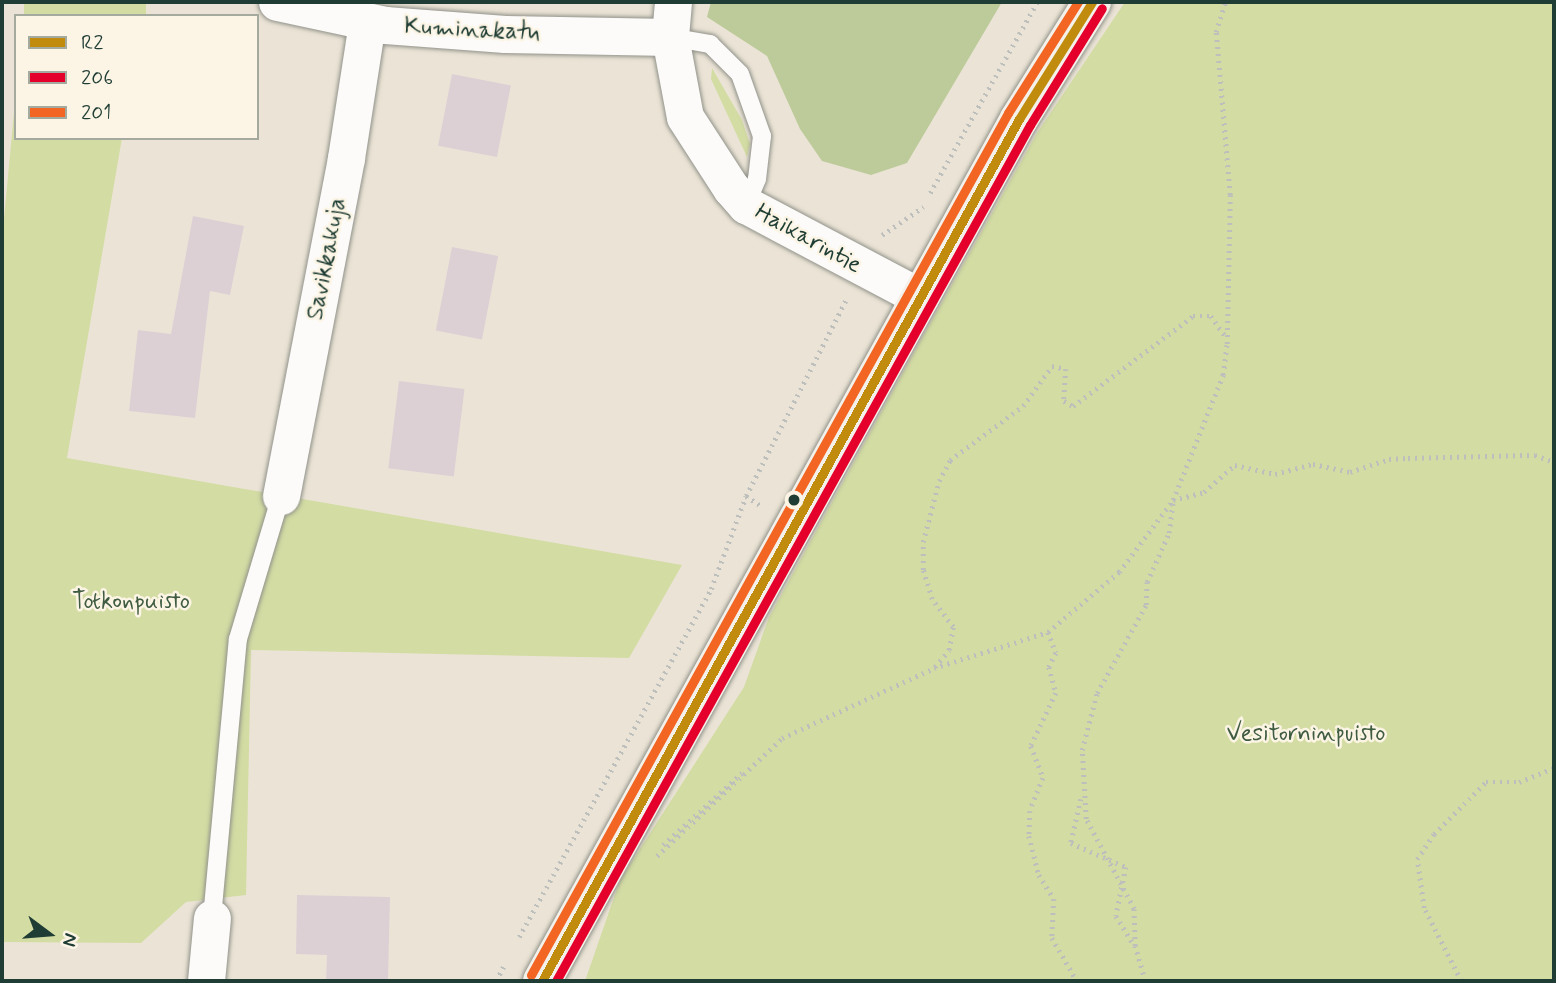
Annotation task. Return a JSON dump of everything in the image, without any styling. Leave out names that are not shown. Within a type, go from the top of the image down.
[{"type":"street","name":"Kuminakatu","points":[[277,2],[367,22],[505,34],[672,19]]},
{"type":"street","points":[[542,981],[1019,119],[1092,2]]},
{"type":"street","name":"Haikarintie","points":[[672,19],[685,117],[746,205],[862,269],[920,297]]},
{"type":"street","name":"Savikkakuja","points":[[281,496],[346,158],[367,22]]},
{"type":"street","points":[[206,981],[212,918]]},
{"type":"lane","points":[[672,19],[710,44],[740,74],[762,136],[757,178],[746,205]]},
{"type":"lane","points":[[212,918],[238,639],[281,496]]},
{"type":"path","points":[[513,948],[711,589],[746,496],[862,269],[885,231],[920,212],[1037,2]]},
{"type":"path","points":[[651,859],[782,738],[934,668],[1048,632],[1119,572],[1173,499],[1223,375],[1227,344],[1230,195],[1216,32],[1225,2]]},
{"type":"path","points":[[934,668],[949,650],[953,627],[932,600],[923,570],[923,542],[935,492],[950,460],[1023,406],[1052,366],[1066,369],[1064,401],[1073,406],[1193,316],[1211,316],[1219,323],[1227,344]]},
{"type":"path","points":[[1173,499],[1204,492],[1235,465],[1275,474],[1313,464],[1350,472],[1389,459],[1408,458],[1535,455],[1554,462]]},
{"type":"path","points":[[1146,981],[1135,946],[1117,919],[1128,873],[1124,864],[1072,845],[1082,793],[1088,717],[1146,605],[1147,582],[1169,533],[1173,499]]},
{"type":"path","points":[[1048,632],[1056,653],[1049,667],[1056,693],[1052,710],[1031,746],[1043,778],[1030,811],[1029,836],[1039,875],[1054,899],[1052,938],[1077,981]]},
{"type":"path","points":[[1468,981],[1460,979],[1442,952],[1424,908],[1417,883],[1421,852],[1486,782],[1518,782],[1554,768]]},
{"type":"path","points":[[1082,793],[1090,830],[1136,914],[1135,946]]},
{"type":"path","points":[[496,981],[508,959]]},
{"type":"green space","points":[[24,2],[146,2],[146,14],[24,14]]},
{"type":"green space","points":[[711,2],[1002,2],[907,163],[871,175],[822,161],[800,129],[767,56],[707,17]]},
{"type":"green space","name":"Vesitorninpuisto","points":[[1125,2],[1554,2],[1554,981],[585,981],[620,880],[744,687],[769,617],[918,345],[1037,133]]},
{"type":"green space","points":[[712,68],[742,120],[750,144],[747,157],[711,79]]},
{"type":"green space","name":"Totkonpuisto","points":[[14,112],[14,140],[122,140],[67,458],[682,565],[629,658],[251,650],[246,895],[186,902],[141,943],[2,942],[2,240]]},
{"type":"building","points":[[452,74],[511,85],[497,157],[438,146]]},
{"type":"building","points":[[193,216],[244,226],[230,295],[210,291],[195,418],[129,411],[138,330],[171,334]]},
{"type":"building","points":[[452,247],[498,256],[482,339],[436,330]]},
{"type":"building","points":[[399,381],[465,389],[454,476],[388,468]]},
{"type":"building","points":[[297,895],[390,897],[388,981],[326,981],[327,955],[296,954]]},
{"type":"transit line","name":"201","points":[[531,975],[1008,113],[1078,2]]},
{"type":"transit line","name":"R2","points":[[542,981],[1019,119],[1092,2]]},
{"type":"transit line","name":"206","points":[[556,981],[1030,125],[1102,8]]}]
